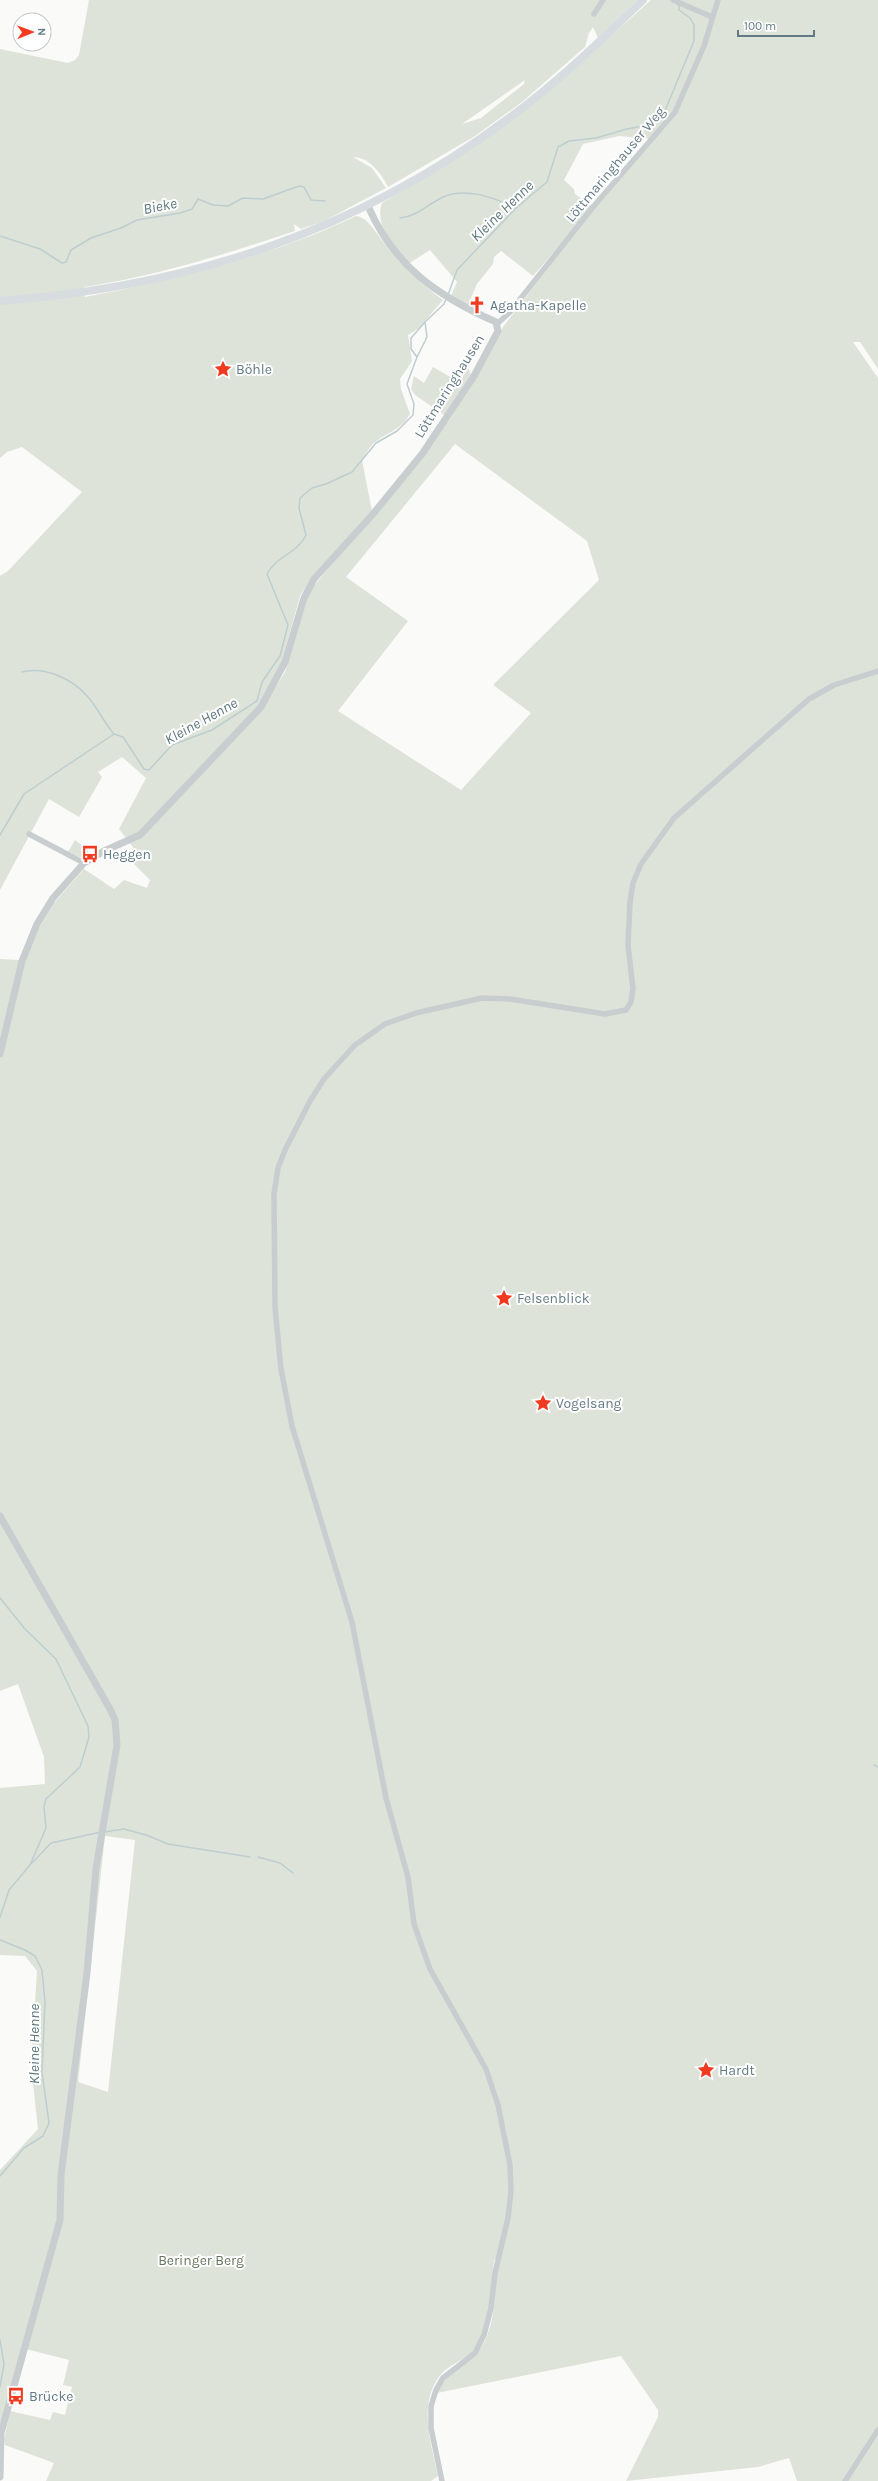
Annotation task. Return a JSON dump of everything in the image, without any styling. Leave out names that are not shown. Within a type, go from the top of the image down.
[{"type":"main road","points":[[0,301],[84,293],[189,272],[234,259],[293,238],[368,206],[439,166],[509,118],[566,72],[643,0]]},
{"type":"street","points":[[594,14],[603,0]]},
{"type":"street","name":"Löttmaringhauser Weg","points":[[497,324],[510,312],[593,207],[667,124],[684,93],[704,46],[718,0]]},
{"type":"street","points":[[674,1],[712,17]]},
{"type":"street","name":"Löttmaringhausen","points":[[0,1054],[17,978],[35,930],[53,898],[84,863],[104,851],[140,835],[256,714],[268,697],[285,662],[304,598],[314,579],[373,514],[436,434],[498,332],[497,324],[464,308],[422,280],[411,270],[388,244],[368,206]]},
{"type":"street","points":[[442,2481],[430,2415],[438,2386],[451,2370],[475,2353],[487,2327],[494,2273],[508,2213],[511,2191],[510,2165],[498,2106],[486,2069],[430,1969],[414,1924],[408,1877],[386,1798],[352,1622],[292,1426],[282,1369],[275,1307],[273,1208],[278,1168],[310,1101],[332,1068],[361,1040],[392,1020],[432,1009],[488,997],[599,1013],[614,1014],[626,1010],[631,1002],[633,989],[628,944],[633,883],[641,864],[667,826],[810,699],[834,685],[878,671]]},
{"type":"street","points":[[29,834],[84,863]]},
{"type":"street","points":[[0,1516],[110,1710],[115,1720],[117,1745],[96,1868],[86,1981],[61,2175],[60,2220],[1,2432],[0,2477]]},
{"type":"street","points":[[845,2481],[878,2430]]},
{"type":"green space","name":"Beringer Berg","points":[[89,0],[637,0],[598,38],[593,27],[589,33],[585,47],[522,102],[475,136],[388,187],[379,172],[370,163],[353,157],[372,168],[386,188],[324,221],[301,229],[294,224],[295,231],[191,264],[138,277],[84,287],[85,297],[154,283],[189,274],[257,255],[323,231],[356,216],[363,218],[408,270],[443,300],[419,328],[408,335],[412,361],[400,379],[401,389],[410,414],[403,424],[373,444],[362,460],[372,511],[311,578],[300,596],[281,664],[258,715],[285,672],[308,596],[314,586],[449,420],[503,327],[613,183],[652,139],[619,136],[583,144],[564,180],[574,189],[575,194],[593,207],[533,276],[501,251],[494,257],[493,264],[477,284],[468,305],[451,296],[457,282],[430,250],[408,264],[392,244],[383,228],[380,212],[382,203],[453,159],[522,109],[588,56],[651,0],[878,0],[878,369],[860,342],[853,342],[878,378],[878,2481],[797,2481],[789,2458],[758,2467],[626,2481],[658,2417],[658,2410],[621,2356],[437,2393],[452,2373],[475,2355],[486,2339],[490,2329],[494,2306],[496,2259],[494,2260],[488,2318],[481,2340],[473,2352],[444,2371],[435,2382],[430,2395],[428,2408],[429,2436],[438,2476],[431,2481],[46,2481],[54,2463],[5,2445],[4,2440],[10,2411],[50,2420],[53,2412],[65,2415],[72,2387],[63,2385],[69,2360],[26,2349],[3,2420],[0,2422],[0,2170],[38,2129],[31,2066],[37,1971],[25,1956],[0,1955],[0,1788],[45,1784],[44,1757],[18,1684],[0,1691],[0,959],[19,960],[54,903],[84,869],[114,889],[124,880],[147,888],[150,880],[134,864],[139,855],[119,829],[146,778],[122,757],[98,772],[102,777],[79,817],[49,799],[0,890],[0,576],[8,571],[82,492],[22,447],[7,452],[0,458],[0,49],[68,63],[75,60],[79,55]],"holes":[[[525,80],[524,84],[481,118],[462,124]],[[455,444],[587,541],[599,580],[493,685],[531,713],[461,790],[338,711],[408,621],[346,577]],[[105,1836],[135,1840],[108,2092],[78,2082]]]},
{"type":"green space","points":[[464,361],[471,374],[444,415],[415,395],[411,389],[414,376],[424,383],[433,367],[452,378]]},
{"type":"green space","points":[[75,840],[88,850],[88,855],[84,859],[68,852]]},
{"type":"waterway","name":"Kleine Henne","points":[[448,295],[457,270],[516,208],[547,182],[558,147],[569,141],[596,138],[627,129],[648,125],[664,113],[694,41],[694,25],[690,18],[679,10],[680,0]]},
{"type":"waterway","name":"Bieke","points":[[0,236],[40,249],[62,263],[66,262],[71,250],[91,238],[121,228],[137,220],[180,213],[192,209],[198,199],[213,205],[228,206],[243,198],[263,199],[299,186],[304,187],[311,200],[325,201]]},
{"type":"waterway","name":"Bieke","points":[[400,218],[416,213],[441,198],[459,193],[469,193],[488,197],[515,207]]},
{"type":"waterway","name":"Kleine Henne","points":[[0,835],[24,794],[114,734],[123,737],[144,769],[149,770],[172,745],[212,730],[257,701],[262,682],[280,656],[288,625],[267,574],[275,563],[298,546],[306,535],[299,508],[300,498],[312,488],[326,484],[352,472],[376,443],[397,431],[413,415],[414,404],[407,384],[417,357],[427,337],[425,322],[444,304],[446,299]]},
{"type":"waterway","name":"Kleine Henne","points":[[417,357],[411,349],[411,338],[425,322]]},
{"type":"waterway","points":[[22,672],[40,671],[49,673],[75,685],[92,701],[114,734]]},
{"type":"waterway","name":"Kleine Henne","points":[[0,1598],[25,1629],[56,1659],[88,1726],[89,1737],[80,1767],[46,1799],[44,1807],[46,1828],[30,1865],[9,1890],[0,1917]]},
{"type":"waterway","points":[[874,1765],[878,1767]]},
{"type":"waterway","points":[[104,1832],[124,1829],[146,1835],[168,1844],[250,1857]]},
{"type":"waterway","points":[[31,1864],[51,1843],[101,1832]]},
{"type":"waterway","points":[[258,1857],[280,1863],[293,1873]]},
{"type":"waterway","name":"Kleine Henne","points":[[0,1940],[25,1950],[35,1956],[42,1970],[45,2002],[42,2072],[49,2123],[43,2136],[24,2148],[0,2176]]},
{"type":"waterway","name":"Kleine Henne","points":[[0,2340],[4,2364],[0,2387]]},
{"type":"place","name":"Agatha-Kapelle","points":[[477,305]]},
{"type":"place","name":"Böhle","points":[[223,369]]},
{"type":"place","name":"Heggen","points":[[90,854]]},
{"type":"place","name":"Felsenblick","points":[[504,1298]]},
{"type":"place","name":"Vogelsang","points":[[543,1403]]},
{"type":"place","name":"Hardt","points":[[706,2070]]},
{"type":"place","name":"Brücke","points":[[16,2396]]}]
